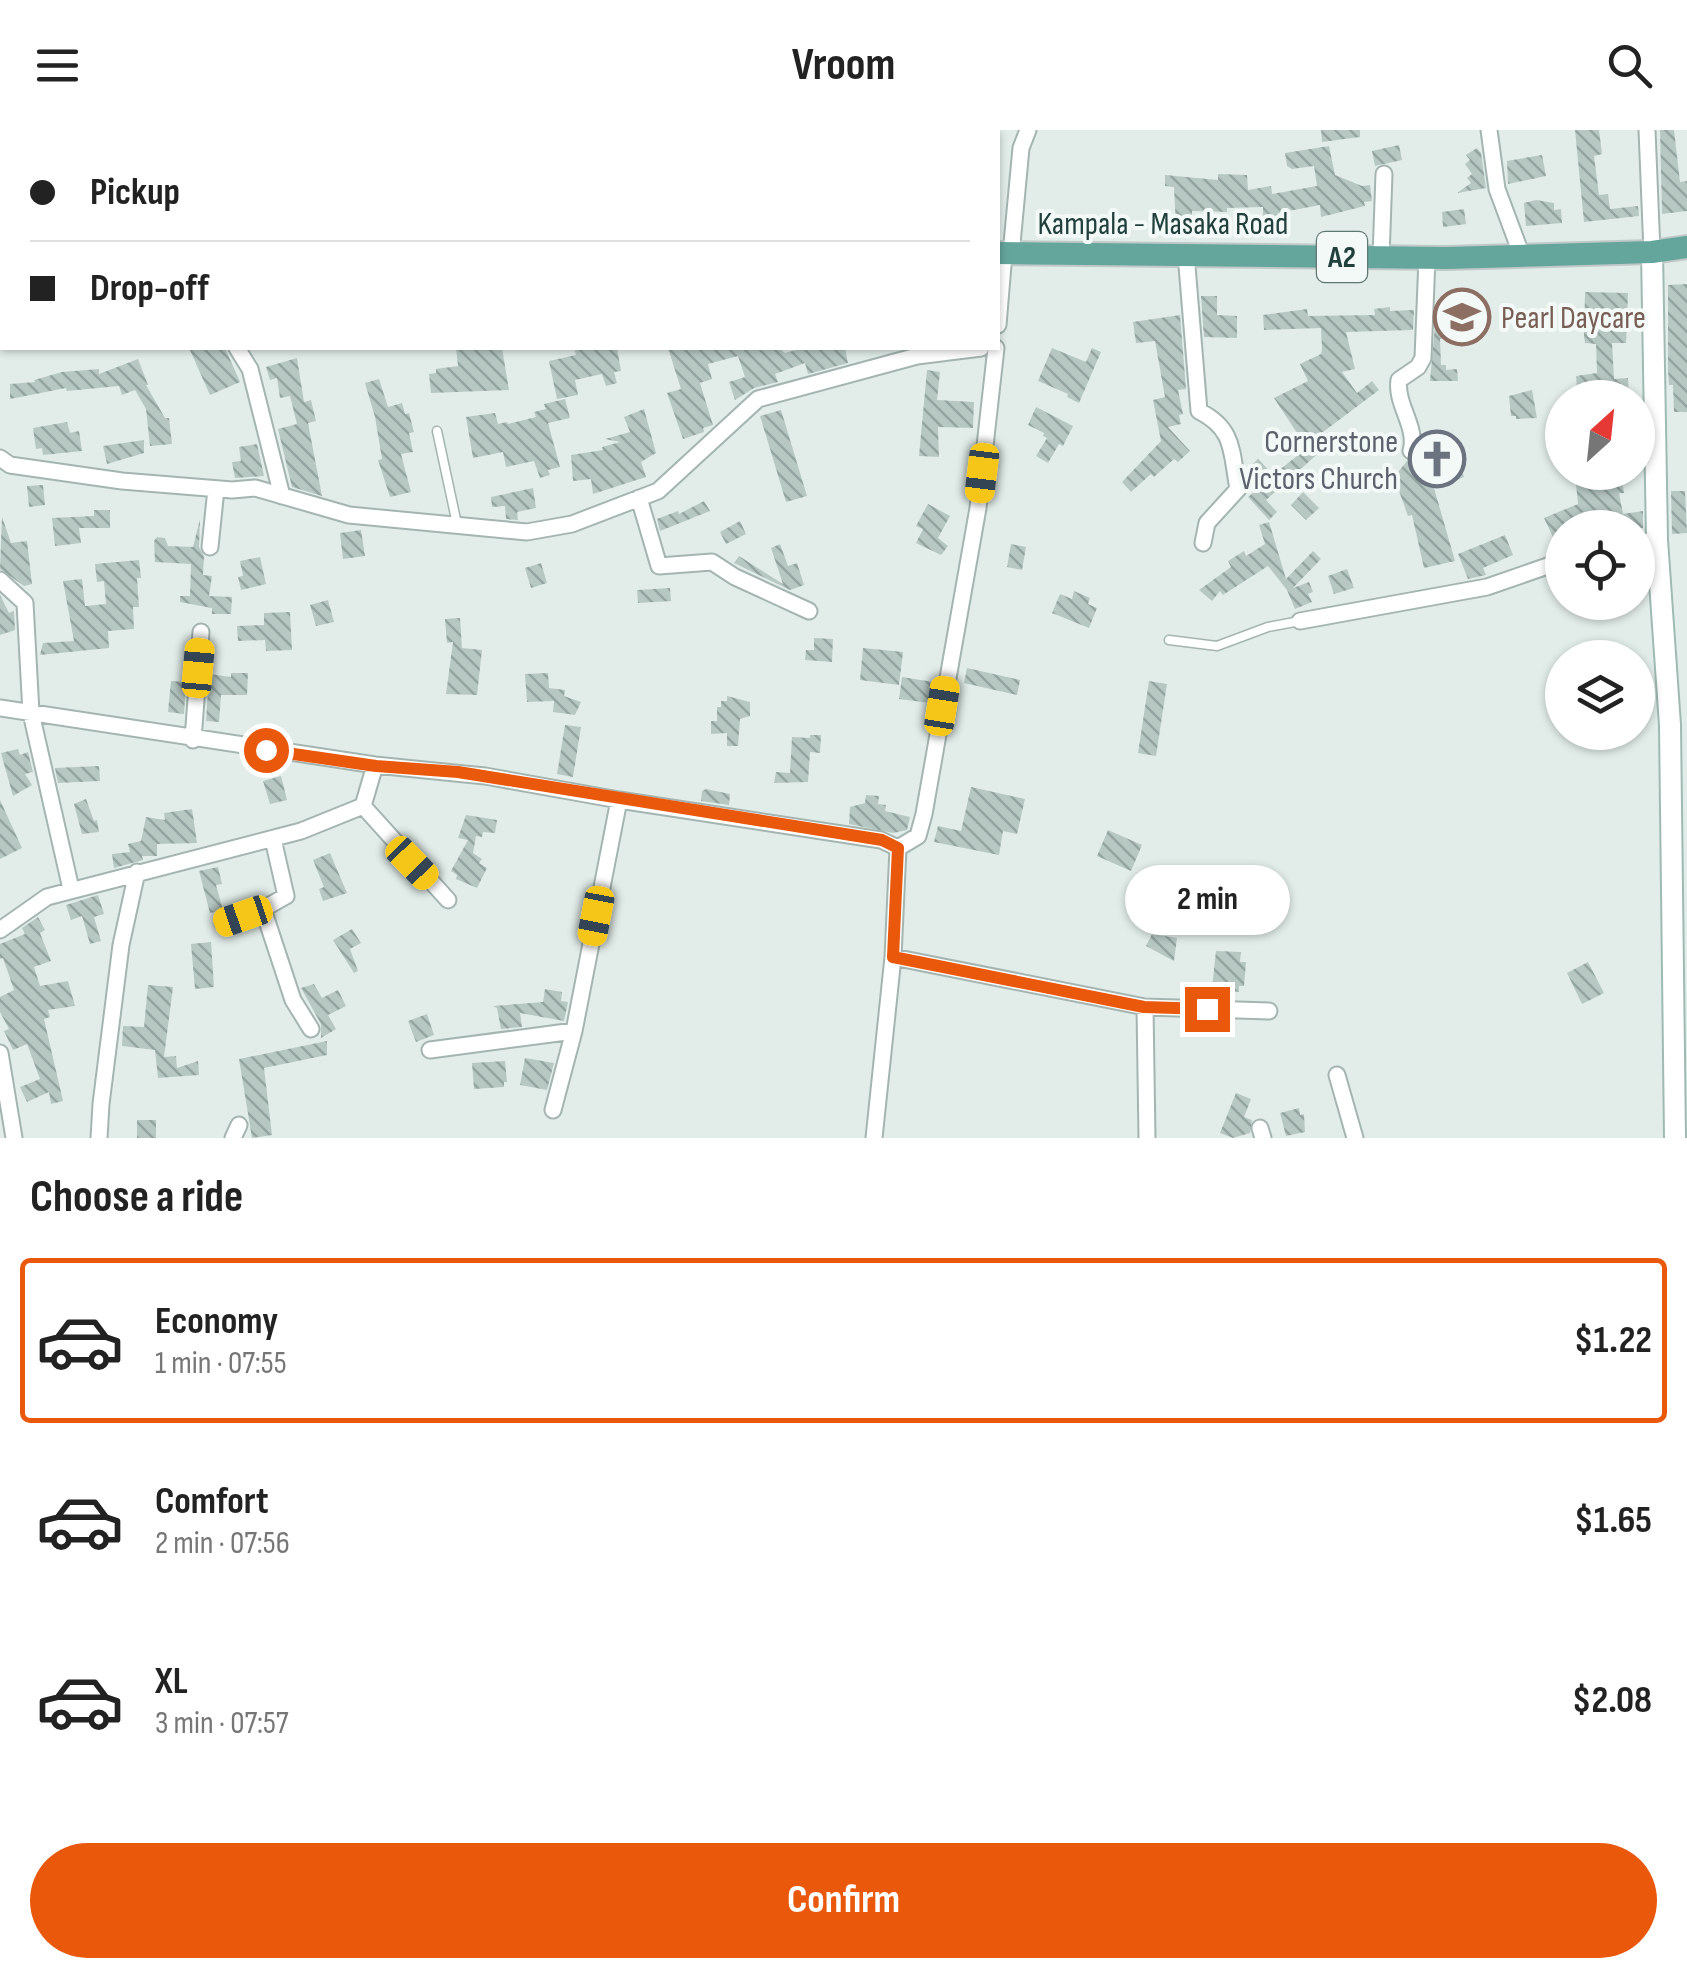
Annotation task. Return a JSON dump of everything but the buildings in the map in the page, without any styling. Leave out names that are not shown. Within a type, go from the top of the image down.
[{"type":"main road","name":"Kampala - Masaka Road","points":[[1004,254],[1426,258],[1652,252],[1687,247]]},
{"type":"street","points":[[1000,301],[1021,148],[1028,130]]},
{"type":"street","points":[[1489,130],[1497,189],[1522,256]]},
{"type":"street","points":[[1647,130],[1652,252],[1648,510]]},
{"type":"street","points":[[1381,257],[1384,174]]},
{"type":"street","points":[[1186,254],[1199,410],[1219,421],[1228,438],[1238,489],[1207,523],[1203,543]]},
{"type":"street","points":[[1412,450],[1414,441],[1397,390],[1399,380],[1418,368],[1423,358],[1426,258]]},
{"type":"street","points":[[238,350],[250,368],[282,496]]},
{"type":"street","points":[[1,461],[10,466],[122,481],[216,489],[255,488],[349,514],[527,532],[572,524],[658,491],[758,400],[917,356],[965,350]]},
{"type":"street","points":[[898,848],[918,836],[924,814],[978,508],[996,350]]},
{"type":"street","points":[[210,546],[216,489]]},
{"type":"street","points":[[639,498],[659,566],[712,562],[735,577],[809,611]]},
{"type":"street","points":[[1300,621],[1488,587],[1545,568]]},
{"type":"street","points":[[0,580],[25,603],[31,713],[71,889]]},
{"type":"street","points":[[1655,601],[1669,704],[1680,1076],[1675,1138]]},
{"type":"street","points":[[193,740],[202,632]]},
{"type":"street","points":[[0,708],[376,766],[467,774],[882,840],[898,848]]},
{"type":"street","points":[[0,930],[47,897],[301,832],[363,806],[376,766]]},
{"type":"street","points":[[553,1110],[574,1032],[619,800]]},
{"type":"street","points":[[363,806],[448,900]]},
{"type":"street","points":[[223,923],[264,909],[286,896],[273,839]]},
{"type":"street","points":[[874,1138],[893,957],[898,848]]},
{"type":"street","points":[[99,1138],[121,945],[137,872]]},
{"type":"street","points":[[264,909],[293,1000],[311,1029]]},
{"type":"street","points":[[893,957],[1144,1007],[1269,1011]]},
{"type":"street","points":[[1144,1007],[1147,1138]]},
{"type":"street","points":[[430,1050],[574,1032]]},
{"type":"street","points":[[0,1053],[14,1138]]},
{"type":"street","points":[[1337,1075],[1356,1138]]},
{"type":"lane","points":[[437,431],[457,524]]},
{"type":"lane","points":[[1169,640],[1218,646],[1300,621]]},
{"type":"place","name":"Pearl Daycare","points":[[1462,317]]},
{"type":"place","name":"Cornerstone Victors Church","points":[[1437,459]]},
{"type":"route","points":[[266,750],[376,766],[431,768],[882,840],[898,848],[893,957],[1144,1007],[1207,1009]]}]
